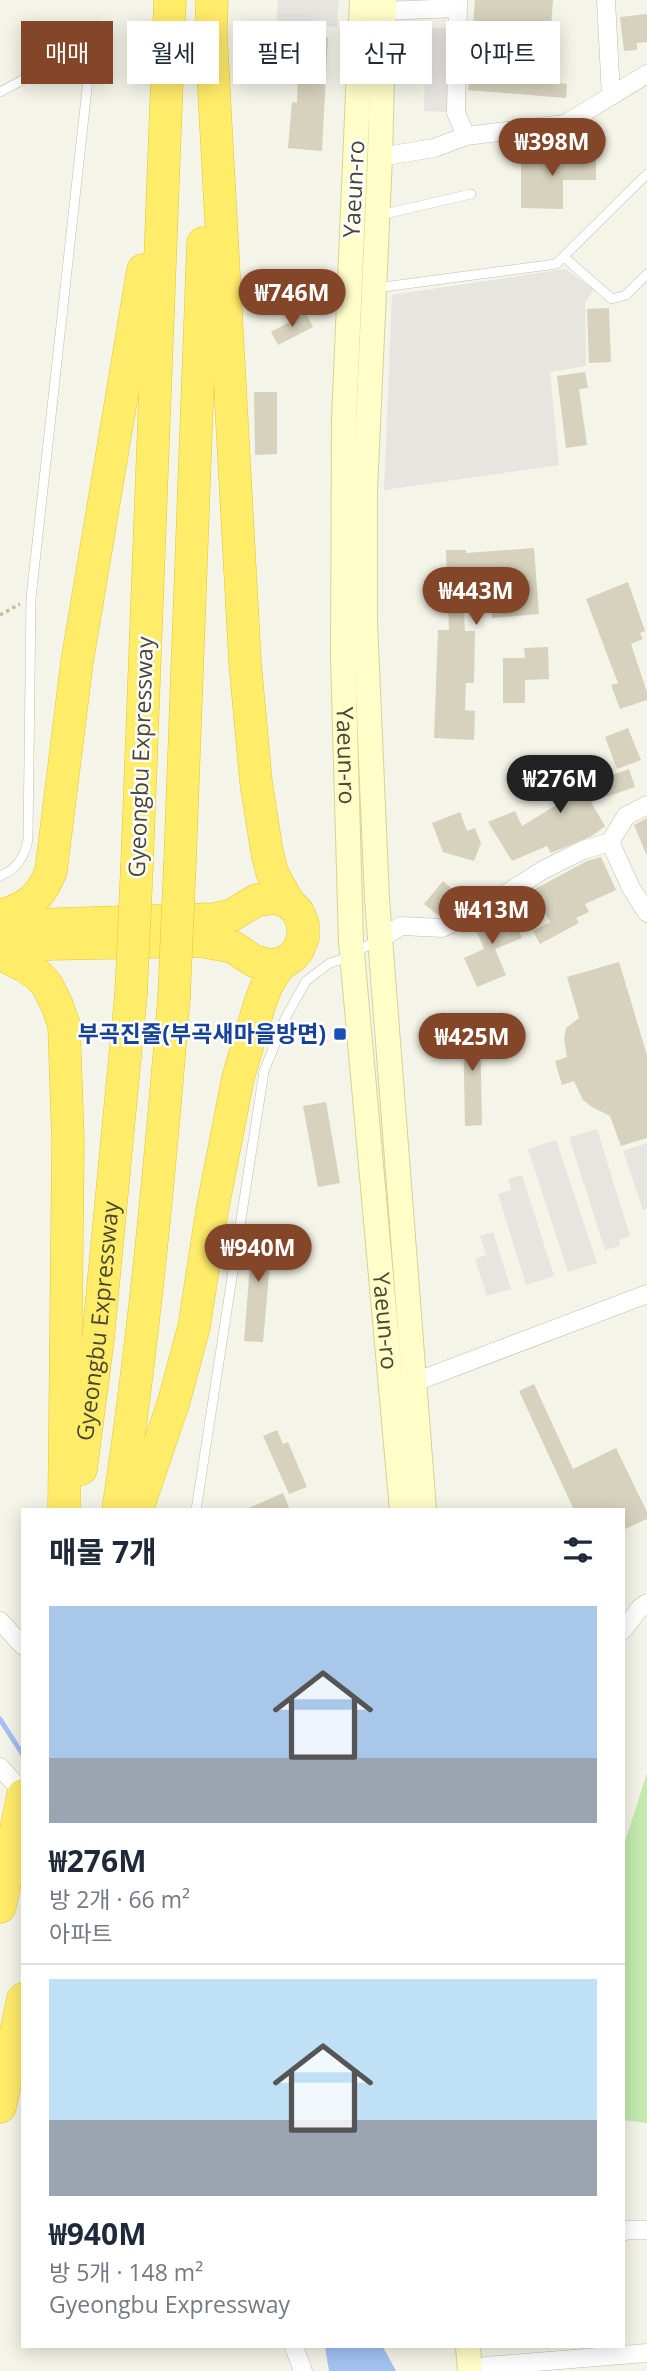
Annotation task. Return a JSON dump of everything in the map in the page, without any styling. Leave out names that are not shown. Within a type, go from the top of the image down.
[{"type":"highway","name":"Gyeongbu Expressway","points":[[74,1508],[98,1339],[131,993],[170,0]]},
{"type":"highway","name":"Gyeongbu Expressway","points":[[211,21],[212,0]]},
{"type":"highway","name":"Gyeongbu Expressway","points":[[118,1508],[131,1431],[157,1203],[174,997],[209,84]]},
{"type":"highway","points":[[138,1508],[174,1401],[194,1327],[212,1211],[238,1078],[267,985],[280,964],[294,955],[302,944],[304,934],[300,915],[288,902],[272,872],[255,769],[245,662],[214,84]]},
{"type":"highway","points":[[0,916],[36,900],[44,890],[51,871],[77,662],[164,141]]},
{"type":"highway","points":[[0,946],[200,941],[225,944],[241,930],[253,902],[266,897],[288,902]]},
{"type":"highway","points":[[0,926],[198,921],[232,915],[260,964],[280,964]]},
{"type":"highway","points":[[0,954],[38,975],[57,1004],[64,1025],[68,1141],[64,1508]]},
{"type":"highway","points":[[0,1907],[21,1804]]},
{"type":"highway","points":[[0,2107],[21,2008]]},
{"type":"main road","name":"Yaeun-ro","points":[[377,4],[380,157],[365,491],[365,622],[380,939],[424,1508]]},
{"type":"main road","name":"Yaeun-ro","points":[[377,4],[344,420],[344,656],[353,954],[402,1508]]},
{"type":"main road","points":[[469,2348],[483,2365]]},
{"type":"street","points":[[606,0],[611,96]]},
{"type":"street","points":[[377,4],[458,4],[456,113],[466,136]]},
{"type":"street","points":[[380,157],[434,148],[466,136],[565,124],[647,74]]},
{"type":"street","points":[[380,939],[401,926],[442,928],[487,906],[543,870],[583,850],[610,842],[626,816],[647,805]]},
{"type":"street","points":[[610,842],[631,888],[647,913]]},
{"type":"street","points":[[415,1382],[647,1294]]},
{"type":"street","points":[[625,1627],[647,1603]]},
{"type":"street","points":[[0,1620],[21,1644]]},
{"type":"street","points":[[0,1767],[21,1792]]},
{"type":"street","points":[[625,2232],[647,2230]]},
{"type":"street","points":[[294,2348],[303,2371]]},
{"type":"street","points":[[483,2365],[564,2366],[647,2353]]},
{"type":"lane","points":[[0,92],[92,43],[31,598],[28,839],[17,866],[0,876]]},
{"type":"lane","points":[[373,288],[556,264],[647,174]]},
{"type":"lane","points":[[377,216],[471,194]]},
{"type":"lane","points":[[564,257],[612,299],[626,295],[647,274]]},
{"type":"lane","points":[[196,1508],[264,1071],[286,1017],[306,981],[316,971],[380,939]]},
{"type":"path","points":[[0,615],[31,598]]},
{"type":"green space","points":[[647,1773],[647,2123],[625,2120],[625,1842]]},
{"type":"shaded area","points":[[278,0],[339,0],[337,27],[326,26],[326,21],[276,21]]},
{"type":"shaded area","points":[[432,28],[446,28],[446,84],[451,84],[450,112],[424,111],[425,84],[432,84]]},
{"type":"shaded area","points":[[565,269],[594,289],[585,302],[586,366],[550,372],[559,465],[384,490],[392,295]]},
{"type":"shaded area","points":[[597,1129],[630,1236],[619,1240],[620,1246],[605,1250],[569,1137]]},
{"type":"shaded area","points":[[556,1140],[597,1263],[568,1272],[528,1149]]},
{"type":"shaded area","points":[[647,1143],[647,1208],[643,1210],[623,1151]]},
{"type":"shaded area","points":[[522,1175],[554,1276],[526,1285],[498,1194],[511,1190],[508,1179]]},
{"type":"shaded area","points":[[493,1232],[511,1289],[487,1296],[475,1259],[486,1255],[480,1236]]},
{"type":"water","points":[[325,2348],[384,2348],[396,2371],[329,2371]]},
{"type":"building","points":[[475,0],[553,0],[551,21],[473,21]]},
{"type":"building","points":[[647,14],[647,42],[637,43],[637,50],[624,51],[620,17]]},
{"type":"building","points":[[326,38],[328,38],[326,76]]},
{"type":"building","points":[[298,84],[326,84],[322,151],[288,148],[292,102],[297,103]]},
{"type":"building","points":[[468,84],[567,84],[566,98],[468,90]]},
{"type":"building","points":[[521,154],[596,155],[596,180],[563,180],[563,209],[521,208]]},
{"type":"building","points":[[609,308],[611,362],[589,363],[587,309]]},
{"type":"building","points":[[306,313],[313,327],[278,345],[271,332]]},
{"type":"building","points":[[585,372],[588,388],[579,389],[587,445],[566,448],[557,376]]},
{"type":"building","points":[[254,392],[277,392],[277,454],[255,455]]},
{"type":"building","points":[[534,548],[539,614],[492,618],[489,576],[462,577],[465,631],[475,631],[474,683],[466,683],[465,710],[475,711],[474,740],[434,738],[438,630],[449,630],[446,550],[466,550],[466,553]]},
{"type":"building","points":[[628,582],[645,631],[640,633],[643,639],[631,644],[647,692],[647,700],[620,709],[611,685],[618,683],[586,599]]},
{"type":"building","points":[[548,647],[549,679],[525,680],[525,703],[503,703],[503,658],[525,658],[524,648]]},
{"type":"building","points":[[628,728],[641,760],[617,769],[605,737]]},
{"type":"building","points":[[564,763],[582,786],[629,769],[635,787],[591,802],[605,826],[592,836],[551,853],[547,846],[512,861],[488,822],[515,811],[522,826],[558,804],[541,782]]},
{"type":"building","points":[[460,812],[467,831],[475,828],[481,843],[474,861],[443,852],[432,823]]},
{"type":"building","points":[[647,818],[647,856],[634,825]]},
{"type":"building","points":[[601,857],[616,890],[585,904],[589,912],[576,918],[579,923],[540,944],[533,931],[550,922],[531,891],[587,861]]},
{"type":"building","points":[[443,881],[465,900],[458,908],[439,916],[424,904]]},
{"type":"building","points":[[508,906],[522,938],[495,949],[506,975],[477,987],[464,958],[484,949],[474,925]]},
{"type":"building","points":[[619,962],[647,1055],[647,1138],[621,1146],[610,1116],[583,1100],[574,1081],[562,1085],[555,1061],[567,1057],[564,1039],[566,1028],[579,1018],[567,977]]},
{"type":"building","points":[[463,1021],[480,1021],[482,1125],[465,1126]]},
{"type":"building","points":[[326,1102],[340,1183],[318,1187],[303,1106]]},
{"type":"building","points":[[253,1227],[273,1229],[263,1342],[244,1341]]},
{"type":"building","points":[[534,1384],[573,1469],[616,1448],[647,1512],[647,1519],[625,1529],[625,1508],[573,1508],[519,1391]]},
{"type":"building","points":[[277,1430],[283,1444],[288,1442],[307,1487],[289,1494],[263,1436]]},
{"type":"building","points":[[283,1493],[289,1508],[249,1508]]},
{"type":"waterway","points":[[0,1719],[21,1752]]},
{"type":"place","name":"부곡진줄(부곡새마을방면)","points":[[340,1034]]}]
